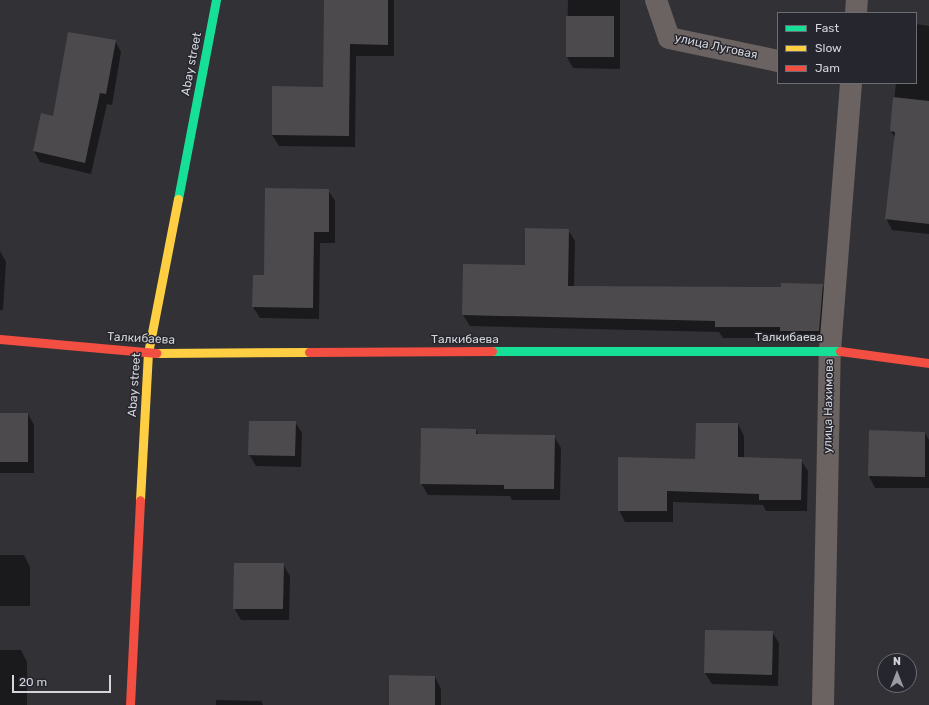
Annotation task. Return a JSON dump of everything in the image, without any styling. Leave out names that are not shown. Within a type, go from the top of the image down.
[{"type":"street","name":"Abay street","points":[[130,705],[148,353],[216,0]]},
{"type":"street","name":"улица Луговая","points":[[656,0],[669,38],[777,61]]},
{"type":"street","points":[[856,12],[857,0]]},
{"type":"street","name":"улица Нахимова","points":[[823,705],[830,350],[851,84]]},
{"type":"street","name":"Талкибаева","points":[[0,338],[148,353],[830,350],[929,364]]},
{"type":"building","points":[[324,0],[388,0],[388,45],[350,44],[349,136],[272,135],[272,86],[323,87]]},
{"type":"building","points":[[566,16],[614,16],[614,57],[566,57]]},
{"type":"building","points":[[68,32],[116,40],[106,94],[100,93],[85,163],[33,151],[41,113],[53,116]]},
{"type":"building","points":[[893,97],[929,101],[929,224],[885,219],[895,132],[890,131]]},
{"type":"building","points":[[265,188],[329,189],[329,232],[314,232],[313,308],[252,307],[253,275],[264,275]]},
{"type":"building","points":[[525,228],[569,229],[568,286],[781,287],[781,283],[823,284],[819,331],[780,331],[780,327],[715,327],[715,321],[462,315],[463,264],[525,265]]},
{"type":"building","points":[[0,413],[28,413],[28,462],[0,462]]},
{"type":"building","points":[[249,421],[296,421],[295,456],[248,455]]},
{"type":"building","points":[[696,423],[738,423],[738,457],[802,459],[801,500],[759,500],[759,494],[667,491],[667,511],[618,511],[618,457],[695,459]]},
{"type":"building","points":[[421,428],[476,429],[476,434],[555,435],[554,489],[504,489],[504,485],[420,484]]},
{"type":"building","points":[[869,430],[925,432],[925,477],[868,476]]},
{"type":"building","points":[[234,563],[284,563],[283,609],[233,609]]},
{"type":"building","points":[[705,630],[773,631],[772,675],[704,673]]},
{"type":"building","points":[[389,675],[435,676],[435,705],[389,705]]},
{"type":"traffic: fast","points":[[178,199],[216,0]]},
{"type":"traffic: fast","points":[[492,351],[840,351]]},
{"type":"traffic: slow","points":[[140,500],[148,353],[178,199]]},
{"type":"traffic: slow","points":[[156,353],[309,352]]},
{"type":"traffic: jam","points":[[0,339],[156,353]]},
{"type":"traffic: jam","points":[[309,352],[492,351]]},
{"type":"traffic: jam","points":[[840,351],[929,363]]},
{"type":"traffic: jam","points":[[130,705],[140,500]]}]
